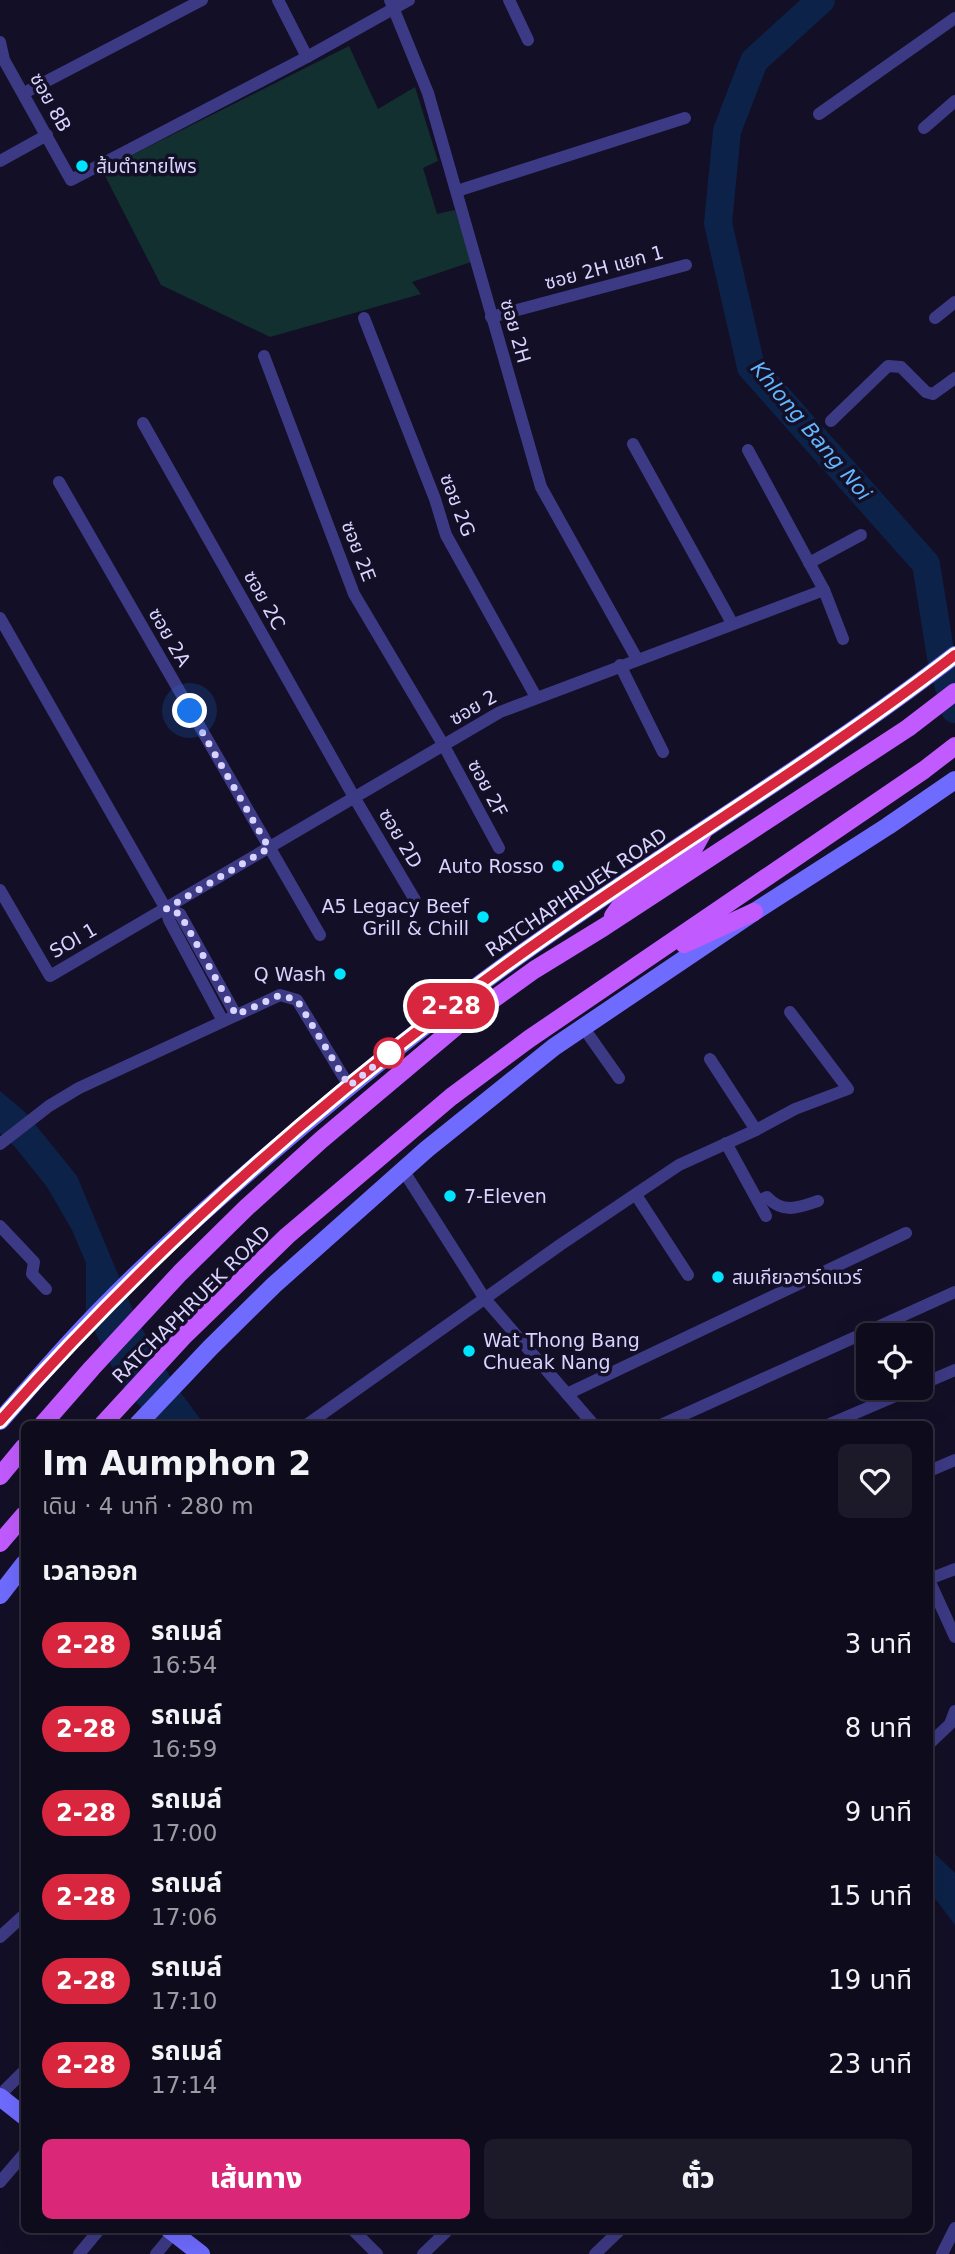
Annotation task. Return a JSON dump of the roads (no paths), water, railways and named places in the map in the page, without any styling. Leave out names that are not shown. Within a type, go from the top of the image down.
[{"type":"main road","name":"RATCHAPHRUEK ROAD","points":[[0,1421],[71,1341],[162,1250],[225,1191],[349,1086],[502,967],[606,894],[849,734],[955,655]]},
{"type":"main road","name":"RATCHAPHRUEK ROAD","points":[[46,1421],[180,1273],[321,1140],[459,1024],[534,970],[908,728],[955,692]]},
{"type":"main road","name":"RATCHAPHRUEK ROAD","points":[[106,1421],[186,1335],[287,1236],[371,1162],[451,1097],[955,746]]},
{"type":"main road","points":[[141,1421],[274,1285],[403,1170],[554,1047],[955,780]]},
{"type":"main road","points":[[604,927],[626,898],[693,850],[703,832]]},
{"type":"main road","points":[[640,964],[754,912]]},
{"type":"main road","points":[[0,1476],[21,1451]]},
{"type":"main road","points":[[0,1544],[21,1519]]},
{"type":"main road","points":[[0,1595],[21,1568]]},
{"type":"main road","points":[[0,2096],[21,2114]]},
{"type":"main road","points":[[176,2233],[201,2254]]},
{"type":"street","points":[[24,93],[202,0]]},
{"type":"street","points":[[278,0],[307,57],[392,3],[409,0]]},
{"type":"street","points":[[509,0],[528,40]]},
{"type":"street","name":"ซอย 2H","points":[[392,3],[428,93],[541,487],[636,659]]},
{"type":"street","points":[[819,114],[955,18]]},
{"type":"street","name":"ซอย 8B","points":[[0,43],[2,62],[24,93],[71,180],[307,57]]},
{"type":"street","points":[[924,128],[955,101]]},
{"type":"street","points":[[457,191],[685,118]]},
{"type":"street","points":[[0,161],[47,135]]},
{"type":"street","name":"ซอย 2H แยก 1","points":[[491,317],[686,265]]},
{"type":"street","points":[[935,318],[955,302]]},
{"type":"street","name":"ซอย 2G","points":[[364,318],[435,499],[446,535],[536,697]]},
{"type":"street","name":"ซอย 2E","points":[[264,356],[354,594],[444,746]]},
{"type":"street","points":[[831,421],[888,366],[901,366],[926,392],[933,394],[955,378]]},
{"type":"street","name":"ซอย 2C","points":[[143,423],[354,797]]},
{"type":"street","points":[[633,444],[732,623]]},
{"type":"street","points":[[748,450],[824,590],[843,639]]},
{"type":"street","name":"ซอย 2A","points":[[59,482],[320,935]]},
{"type":"street","points":[[809,563],[861,535]]},
{"type":"street","name":"ซอย 2","points":[[166,909],[500,712],[824,590]]},
{"type":"street","points":[[0,618],[166,909],[169,920],[223,1021]]},
{"type":"street","points":[[620,666],[663,752]]},
{"type":"street","name":"ซอย 2F","points":[[444,746],[499,848]]},
{"type":"street","name":"ซอย 2D","points":[[354,797],[415,900]]},
{"type":"street","name":"SOI 1","points":[[0,890],[50,976],[166,909]]},
{"type":"street","points":[[166,909],[180,914],[236,1015]]},
{"type":"street","points":[[0,1144],[49,1106],[79,1088],[280,995],[297,1000],[349,1086]]},
{"type":"street","points":[[312,1421],[679,1165],[795,1109],[848,1089],[790,1012]]},
{"type":"street","points":[[583,1027],[619,1078]]},
{"type":"street","points":[[710,1059],[756,1130]]},
{"type":"street","points":[[726,1143],[766,1216]]},
{"type":"street","points":[[403,1170],[485,1299],[590,1421]]},
{"type":"street","points":[[636,1195],[688,1275]]},
{"type":"street","points":[[758,1201],[767,1197],[775,1205],[792,1210],[818,1201]]},
{"type":"street","points":[[0,1226],[34,1262],[32,1273],[46,1289]]},
{"type":"street","points":[[567,1394],[906,1233]]},
{"type":"street","points":[[670,1421],[955,1292]]},
{"type":"street","points":[[933,1379],[955,1370]]},
{"type":"street","points":[[837,1421],[886,1400]]},
{"type":"street","points":[[933,1469],[955,1460]]},
{"type":"street","points":[[933,1577],[955,1569]]},
{"type":"street","points":[[933,1588],[955,1637]]},
{"type":"street","points":[[933,1740],[953,1721]]},
{"type":"street","points":[[0,1937],[21,1918]]},
{"type":"street","points":[[0,2096],[21,2074]]},
{"type":"street","points":[[0,2182],[21,2158]]},
{"type":"street","points":[[942,2254],[955,2228]]},
{"type":"street","points":[[79,2254],[96,2233]]},
{"type":"street","points":[[156,2254],[171,2233]]},
{"type":"street","points":[[356,2233],[377,2254]]},
{"type":"street","points":[[423,2254],[445,2233]]},
{"type":"street","points":[[595,2254],[617,2233]]},
{"type":"water","points":[[0,1091],[25,1112],[77,1176],[137,1320],[175,1385],[202,1421],[152,1421],[119,1382],[86,1313],[86,1263],[72,1230],[47,1187],[15,1147],[0,1133]]},
{"type":"water","points":[[933,1852],[955,1873],[955,1925],[933,1898]]},
{"type":"waterway","name":"Khlong Bang Noi","points":[[821,0],[754,61],[727,131],[718,223],[751,367],[926,564],[941,657],[955,709]]},
{"type":"place","name":"ส้มตำยายไพร","points":[[82,166]]},
{"type":"place","name":"Auto Rosso","points":[[558,866]]},
{"type":"place","name":"A5 Legacy Beef Grill & Chill","points":[[483,917]]},
{"type":"place","name":"Q Wash","points":[[340,974]]},
{"type":"place","name":"7-Eleven","points":[[450,1196]]},
{"type":"place","name":"สมเกียจฮาร์ดแวร์","points":[[718,1277]]},
{"type":"place","name":"Wat Thong Bang Chueak Nang","points":[[469,1351]]}]
